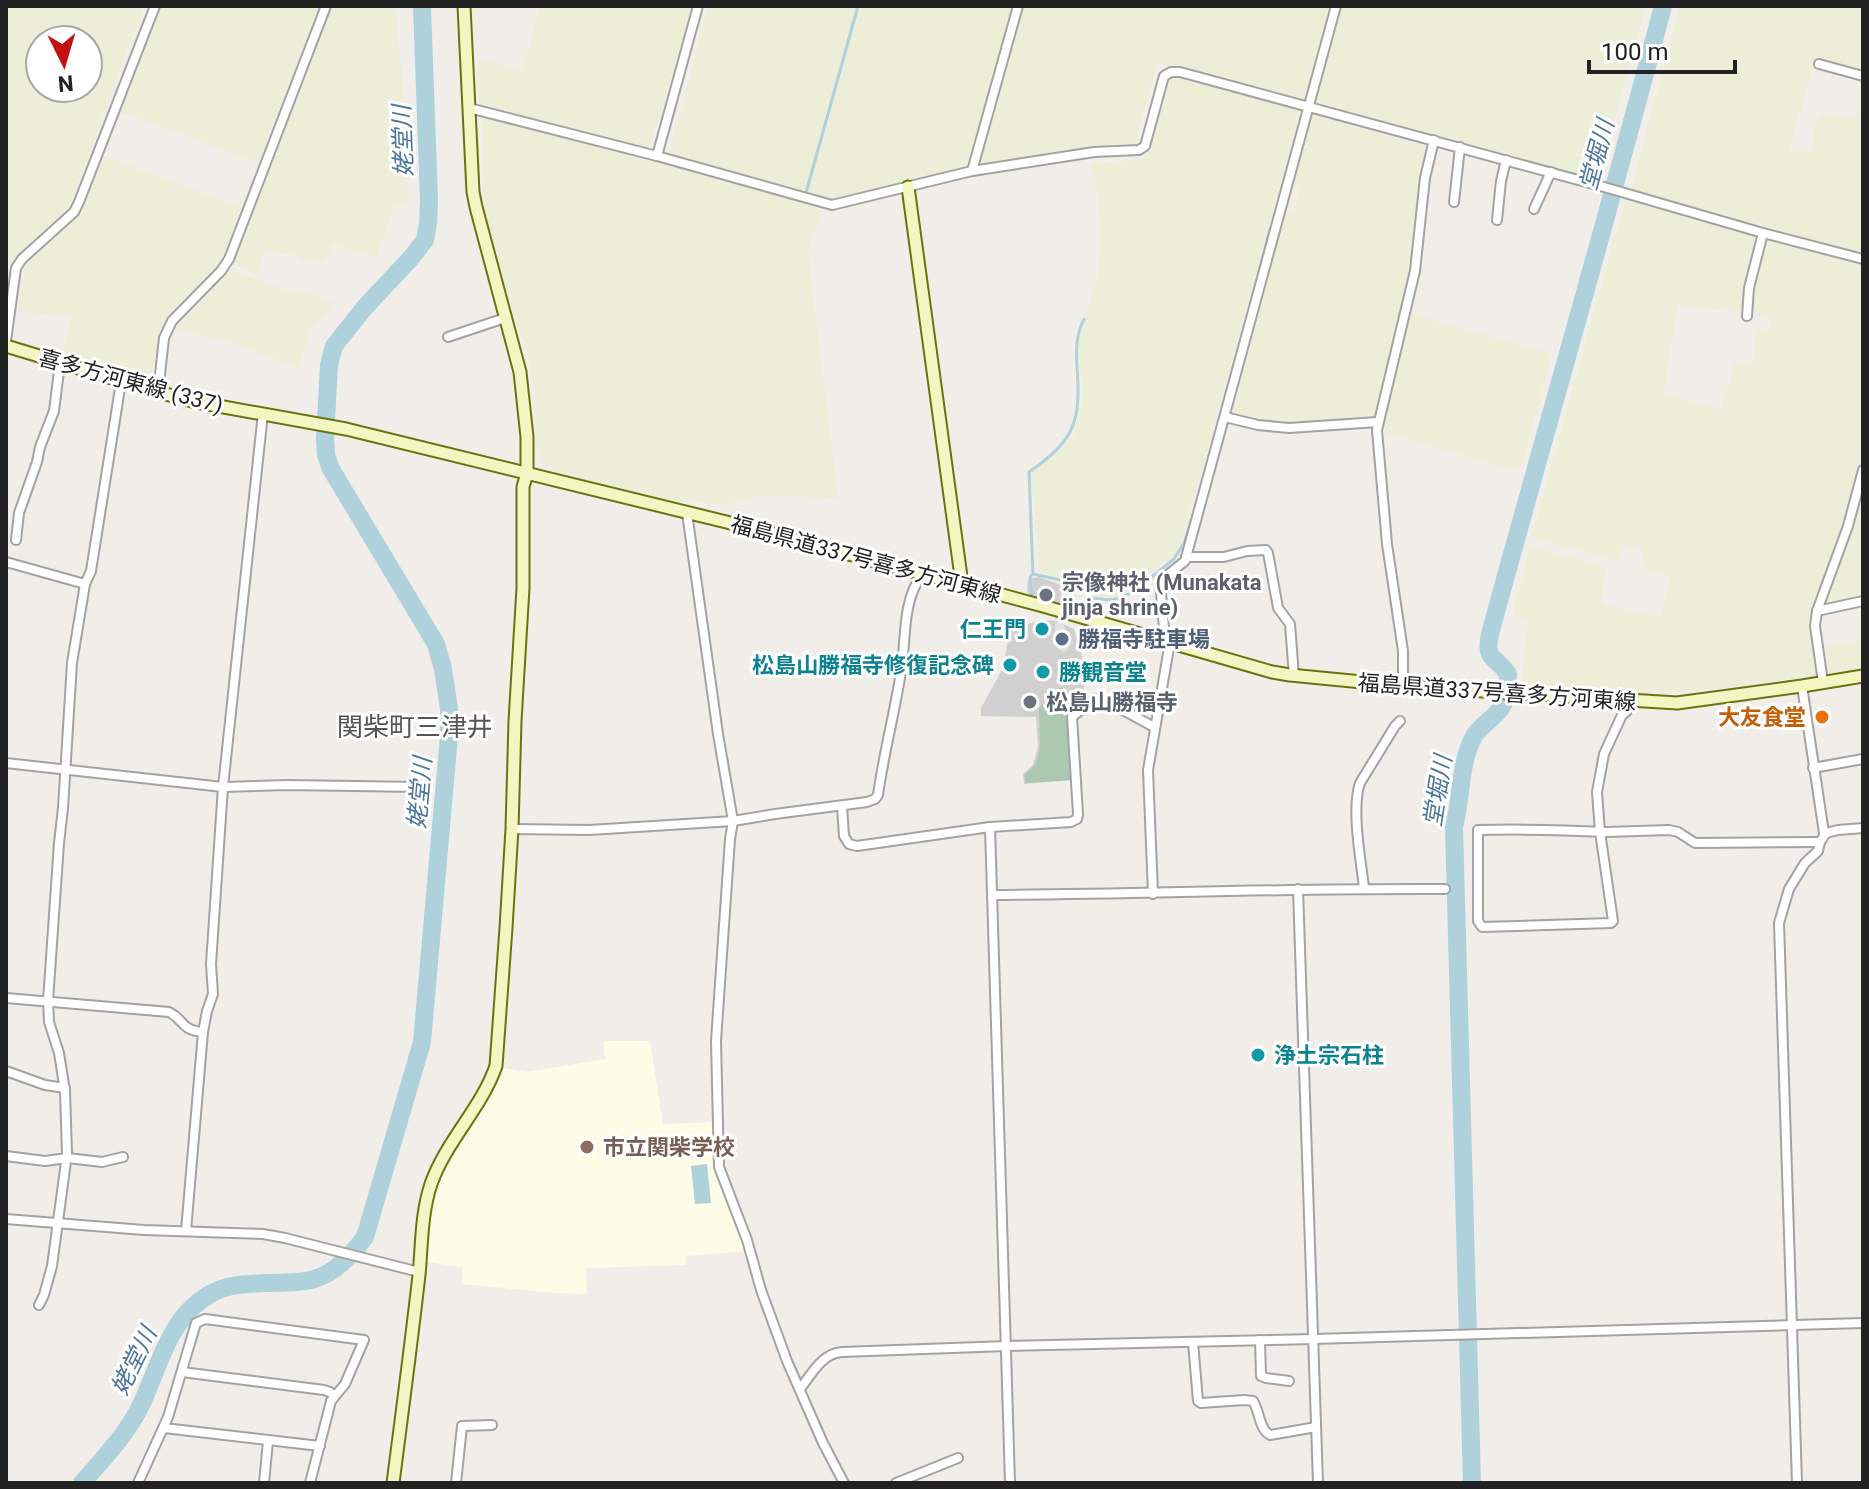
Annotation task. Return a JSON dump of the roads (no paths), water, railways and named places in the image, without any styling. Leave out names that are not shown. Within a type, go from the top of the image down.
[{"type":"main road","points":[[393,1483],[419,1272],[422,1222],[430,1185],[444,1156],[488,1086],[496,1066],[512,829],[527,437],[520,372],[476,207],[470,157],[464,6]]},
{"type":"main road","points":[[908,187],[962,584]]},
{"type":"main road","name":"喜多方河東線 (337)","points":[[6,343],[121,382],[196,402],[346,429]]},
{"type":"main road","name":"福島県道337号喜多方河東線","points":[[346,429],[962,584],[1294,676],[1677,703],[1863,676]]},
{"type":"street","points":[[6,343],[16,268],[74,212],[155,6]]},
{"type":"street","points":[[158,392],[166,331],[229,259],[326,6]]},
{"type":"street","points":[[657,156],[698,6]]},
{"type":"street","points":[[972,171],[1018,6]]},
{"type":"street","points":[[1153,894],[1148,770],[1168,641],[1160,581],[1185,561],[1336,6]]},
{"type":"street","points":[[1819,64],[1863,76]]},
{"type":"street","points":[[469,108],[832,205],[972,171],[1094,152],[1139,150],[1145,146],[1164,76],[1180,72],[1863,259]]},
{"type":"street","points":[[1403,686],[1403,651],[1387,544],[1378,422],[1412,286],[1425,178],[1434,140]]},
{"type":"street","points":[[1454,202],[1460,147]]},
{"type":"street","points":[[1497,220],[1506,160]]},
{"type":"street","points":[[1534,209],[1551,172]]},
{"type":"street","points":[[1747,316],[1749,288],[1763,233]]},
{"type":"street","points":[[448,337],[505,318]]},
{"type":"street","points":[[16,540],[19,513],[54,411],[60,363]]},
{"type":"street","points":[[39,1305],[52,1266],[67,1158],[65,1088],[59,1053],[49,1022],[48,1001],[72,663],[85,584],[91,571],[121,382]]},
{"type":"street","points":[[186,1231],[203,1032],[213,994],[211,964],[223,787],[263,413]]},
{"type":"street","points":[[1225,417],[1289,428],[1378,422]]},
{"type":"street","points":[[1823,682],[1815,626],[1817,611],[1848,526],[1863,470]]},
{"type":"street","points":[[687,513],[733,821],[716,1041],[719,1167],[751,1251],[787,1361],[844,1483]]},
{"type":"street","points":[[1186,557],[1224,557],[1266,550],[1278,608],[1290,624],[1294,676]]},
{"type":"street","points":[[6,562],[85,584]]},
{"type":"street","points":[[512,829],[589,830],[733,821],[875,799],[902,665],[910,597],[922,574]]},
{"type":"street","points":[[1817,611],[1863,601]]},
{"type":"street","points":[[1802,686],[1826,833]]},
{"type":"street","points":[[842,806],[844,836],[854,846],[990,827],[1071,822],[1077,819],[1072,717],[1093,700],[1101,698],[1154,727]]},
{"type":"street","points":[[1629,700],[1627,711],[1622,715],[1607,747],[1597,792],[1600,832],[1613,921],[1484,928],[1480,925],[1478,830],[1600,832],[1669,830],[1695,843],[1820,842]]},
{"type":"street","points":[[1364,888],[1357,792],[1400,721]]},
{"type":"street","points":[[1813,768],[1863,759]]},
{"type":"street","points":[[6,763],[223,787],[420,787]]},
{"type":"street","points":[[990,827],[1010,1483]]},
{"type":"street","points":[[1797,1483],[1779,923],[1789,889],[1805,863],[1818,851],[1826,833],[1863,828]]},
{"type":"street","points":[[1298,889],[1318,1483]]},
{"type":"street","points":[[993,895],[1445,889]]},
{"type":"street","points":[[6,998],[169,1012],[187,1028],[203,1032]]},
{"type":"street","points":[[6,1071],[56,1088],[65,1088]]},
{"type":"street","points":[[6,1156],[45,1161],[67,1158],[102,1162],[123,1157]]},
{"type":"street","points":[[6,1219],[144,1230],[263,1234],[419,1272]]},
{"type":"street","points":[[138,1483],[164,1428],[196,1323],[201,1320],[364,1340],[345,1384],[334,1396],[310,1483]]},
{"type":"street","points":[[800,1389],[825,1358],[835,1352],[1863,1323]]},
{"type":"street","points":[[1260,1340],[1261,1376],[1289,1381]]},
{"type":"street","points":[[1193,1342],[1198,1401],[1253,1401],[1263,1430],[1270,1435],[1316,1427]]},
{"type":"street","points":[[182,1372],[324,1390],[334,1396]]},
{"type":"street","points":[[456,1483],[462,1426],[492,1425]]},
{"type":"street","points":[[164,1428],[320,1446]]},
{"type":"street","points":[[264,1483],[268,1441]]},
{"type":"street","points":[[896,1483],[958,1458]]},
{"type":"water","points":[[707,1164],[711,1203],[695,1204],[691,1166]]},
{"type":"waterway","name":"姥堂川","points":[[82,1483],[129,1426],[176,1328],[197,1303],[231,1286],[308,1281],[329,1272],[355,1250],[365,1237],[422,1042],[449,736],[449,709],[443,669],[436,644],[331,469],[325,439],[329,365],[334,346],[425,240],[429,200],[422,6]]},
{"type":"waterway","points":[[806,193],[858,6]]},
{"type":"waterway","name":"堂堀川","points":[[1472,1483],[1454,827],[1469,747],[1477,732],[1501,709],[1505,698],[1508,674],[1490,654],[1490,634],[1663,6]]},
{"type":"waterway","points":[[1250,307],[1270,229]]},
{"type":"waterway","points":[[1033,574],[1029,472],[1056,450],[1072,428],[1078,402],[1077,342],[1084,319]]},
{"type":"waterway","points":[[1225,400],[1231,376]]},
{"type":"waterway","points":[[1203,481],[1212,445]]},
{"type":"waterway","points":[[1032,600],[1030,577],[1033,574],[1061,580],[1067,599],[1074,604],[1091,598],[1121,598],[1136,590],[1174,559],[1184,543],[1197,503]]},
{"type":"waterway","points":[[1058,605],[1063,606],[1067,599]]},
{"type":"place","name":"宗像神社 (Munakata jinja shrine)","points":[[1046,595]]},
{"type":"place","name":"仁王門","points":[[1042,629]]},
{"type":"place","name":"勝福寺駐車場","points":[[1062,639]]},
{"type":"place","name":"松島山勝福寺修復記念碑","points":[[1010,665]]},
{"type":"place","name":"勝観音堂","points":[[1043,672]]},
{"type":"place","name":"松島山勝福寺","points":[[1030,702]]},
{"type":"place","name":"大友食堂","points":[[1822,717]]},
{"type":"place","name":"浄土宗石柱","points":[[1258,1055]]},
{"type":"place","name":"市立関柴学校","points":[[587,1147]]},
{"type":"district","name":"関柴町三津井","points":[[415,727]]}]
